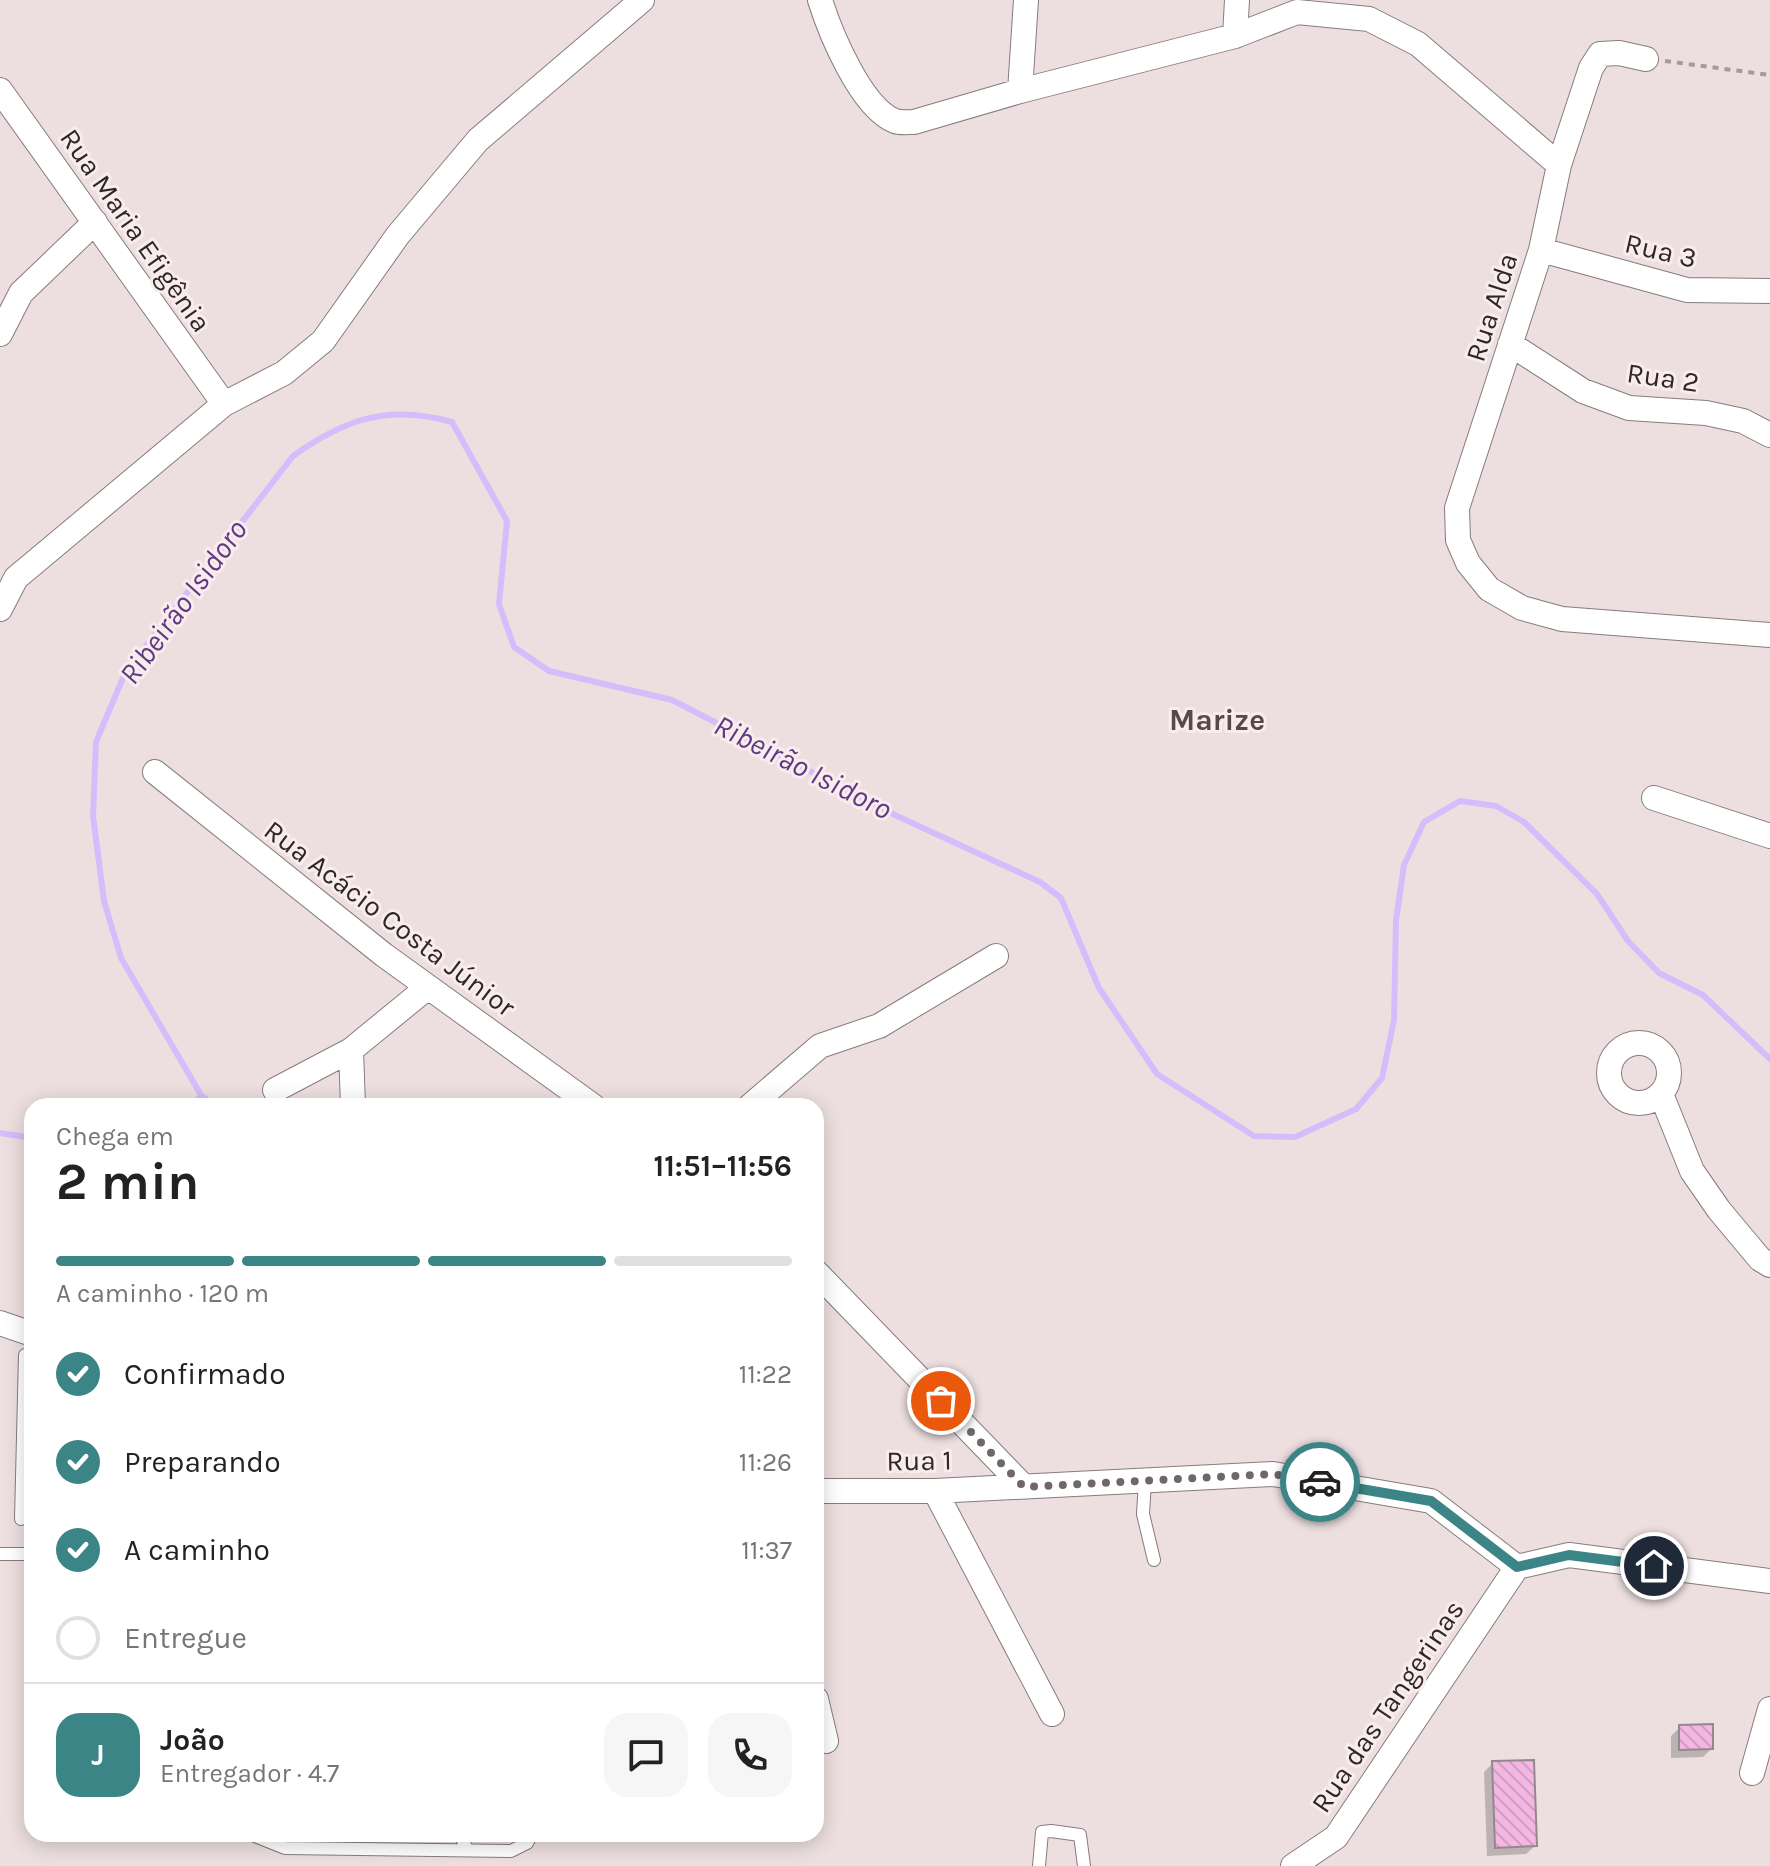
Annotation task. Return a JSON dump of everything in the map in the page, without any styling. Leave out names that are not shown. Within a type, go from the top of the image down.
[{"type":"street","points":[[0,609],[16,578],[224,404],[284,373],[323,341],[398,235],[478,140],[642,0]]},
{"type":"street","points":[[820,0],[828,24],[860,87],[881,113],[897,122],[914,122],[1020,91],[1235,36],[1297,12],[1369,19],[1418,44],[1559,165]]},
{"type":"street","points":[[1020,91],[1026,0]]},
{"type":"street","points":[[1235,36],[1237,0]]},
{"type":"street","name":"Rua Alda","points":[[1646,59],[1619,53],[1600,54],[1591,68],[1559,165],[1541,250],[1457,508],[1458,540],[1468,563],[1489,589],[1522,608],[1562,619],[1770,635]]},
{"type":"street","name":"Rua Maria Efigênia","points":[[0,90],[224,404]]},
{"type":"street","points":[[0,334],[21,293],[95,222]]},
{"type":"street","name":"Rua 3","points":[[1541,250],[1687,290],[1770,291]]},
{"type":"street","name":"Rua 2","points":[[1510,344],[1583,391],[1629,408],[1706,413],[1743,421],[1770,435]]},
{"type":"street","name":"Rua Acácio Costa Júnior","points":[[155,772],[428,987],[582,1098]]},
{"type":"street","points":[[1654,798],[1770,836]]},
{"type":"street","points":[[759,1098],[820,1046],[879,1026],[996,956]]},
{"type":"street","points":[[275,1090],[351,1050],[428,987]]},
{"type":"street","points":[[351,1050],[353,1098]]},
{"type":"street","points":[[1661,1094],[1692,1171],[1719,1210],[1760,1259],[1770,1265]]},
{"type":"street","points":[[824,1280],[1024,1487],[1273,1474],[1431,1501],[1517,1567],[1569,1555],[1770,1581]]},
{"type":"street","points":[[0,1323],[24,1339]]},
{"type":"street","name":"Rua 1","points":[[824,1491],[1024,1487]]},
{"type":"street","points":[[935,1491],[1052,1714]]},
{"type":"street","name":"Rua das Tangerinas","points":[[1293,1866],[1336,1837],[1517,1567]]},
{"type":"street","points":[[1752,1773],[1770,1709]]},
{"type":"street","points":[[824,1733],[826,1741]]},
{"type":"lane","points":[[21,1519],[24,1430]]},
{"type":"lane","points":[[1145,1481],[1143,1514],[1154,1560]]},
{"type":"lane","points":[[0,1554],[24,1554]]},
{"type":"lane","points":[[1039,1866],[1042,1832],[1051,1831],[1080,1835],[1084,1866]]},
{"type":"lane","points":[[270,1842],[285,1848],[511,1851],[528,1842]]},
{"type":"lane","points":[[464,1842],[467,1850]]},
{"type":"path","points":[[1646,59],[1770,75]]},
{"type":"building","points":[[1713,1724],[1713,1749],[1679,1750],[1679,1725]]},
{"type":"building","points":[[1534,1760],[1537,1846],[1495,1848],[1492,1761]]},
{"type":"waterway","name":"Ribeirão Isidoro","points":[[205,1098],[121,958],[104,901],[93,816],[96,742],[125,673],[293,456],[349,424],[387,415],[429,417],[452,422],[507,521],[499,604],[514,647],[549,671],[672,700],[897,816],[1040,882],[1061,898],[1099,988],[1157,1074],[1254,1136],[1295,1137],[1356,1109],[1382,1078],[1394,1020],[1396,920],[1404,865],[1424,822],[1460,801],[1496,806],[1524,822],[1597,894],[1628,941],[1659,973],[1703,995],[1770,1059]]},
{"type":"waterway","points":[[0,1133],[24,1137]]},
{"type":"way so far","points":[[941,1401],[1024,1487],[1273,1474],[1320,1482]]},
{"type":"district","name":"Marize","points":[[1217,720]]},
{"type":"route","points":[[1320,1482],[1431,1501],[1517,1567],[1569,1555],[1654,1566]]}]
